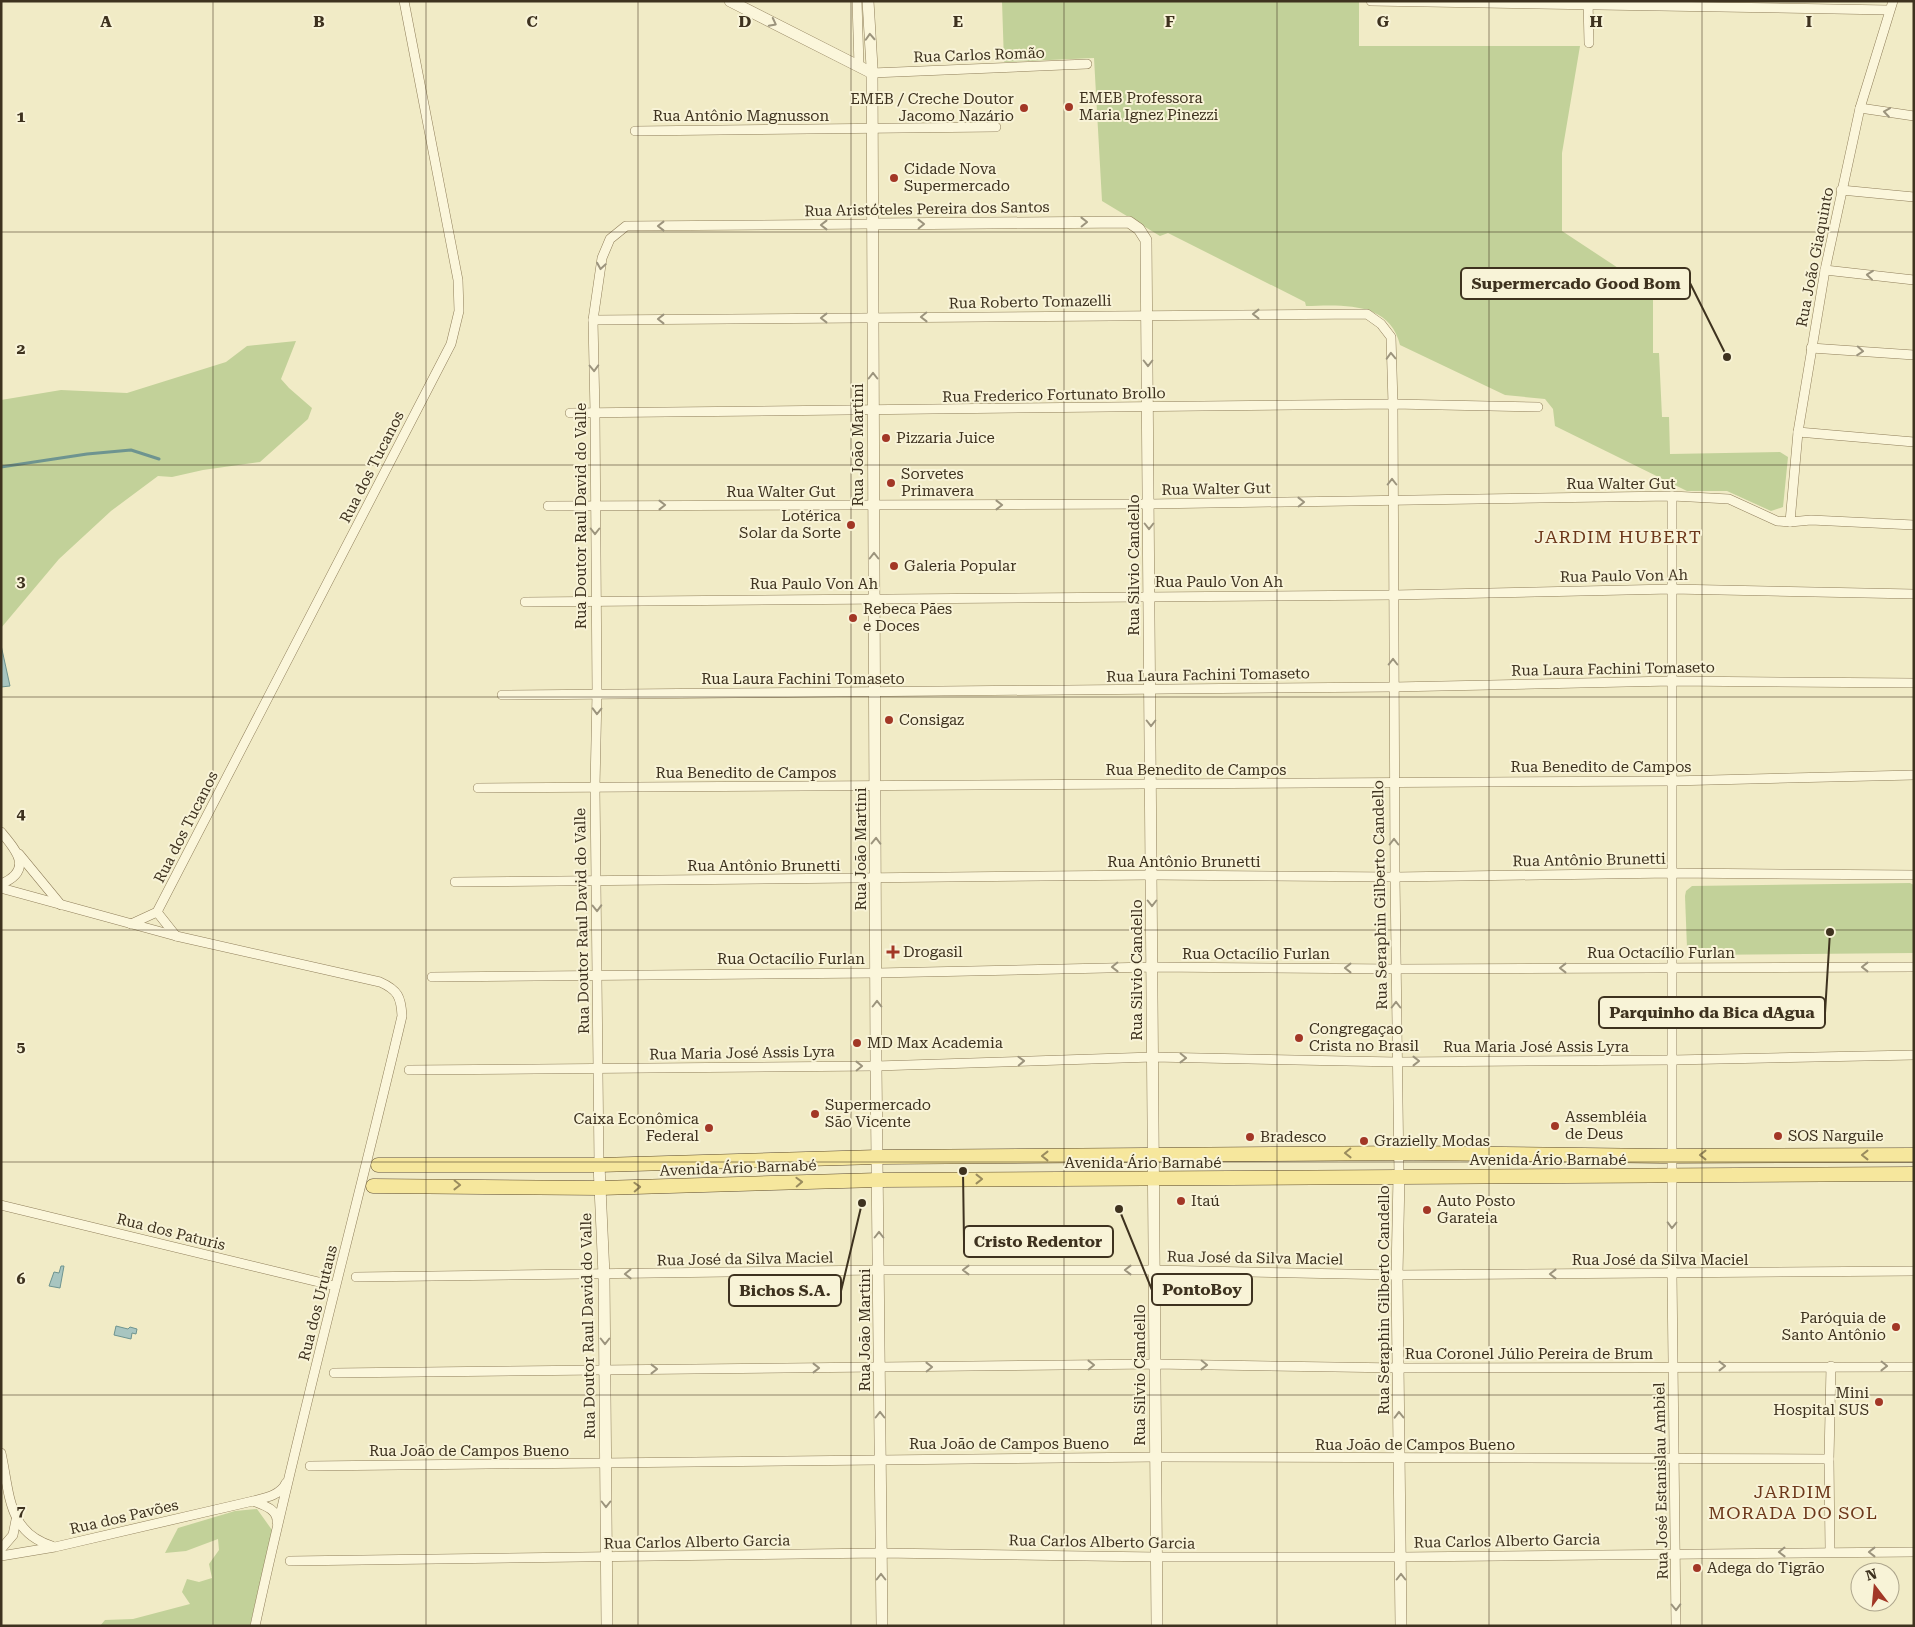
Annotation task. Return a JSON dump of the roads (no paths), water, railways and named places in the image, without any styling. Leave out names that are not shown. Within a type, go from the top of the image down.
[{"type":"main road","name":"Avenida Ário Barnabé","points":[[378,1165],[600,1165],[878,1157],[1399,1153],[1673,1156],[1914,1155]]},
{"type":"main road","points":[[421,1185],[415,1179],[414,1174],[416,1168],[422,1164]]},
{"type":"main road","name":"Avenida Ário Barnabé","points":[[373,1186],[600,1188],[878,1180],[1154,1180],[1399,1176],[1673,1177],[1914,1174]]},
{"type":"street","name":"Rua dos Tucanos","points":[[158,912],[451,344],[459,311],[458,280],[404,1]]},
{"type":"street","points":[[730,1],[872,73]]},
{"type":"street","points":[[857,1],[859,66]]},
{"type":"street","name":"Rua João Martini","points":[[868,1],[872,73],[872,317],[877,787],[875,879],[876,1066],[882,1626]]},
{"type":"street","points":[[1371,1],[1891,6]]},
{"type":"street","points":[[1588,3],[1588,43]]},
{"type":"street","name":"Rua João Giaquinto","points":[[1790,522],[1798,432],[1825,270],[1860,108],[1891,6]]},
{"type":"street","name":"Rua Carlos Romão","points":[[872,73],[1087,64]]},
{"type":"street","points":[[1860,108],[1914,116]]},
{"type":"street","name":"Rua Antônio Magnusson","points":[[636,131],[996,127]]},
{"type":"street","points":[[1841,190],[1914,197]]},
{"type":"street","name":"Rua Aristóteles Pereira dos Santos","points":[[626,226],[1129,222],[1139,229],[1146,240],[1148,314]]},
{"type":"street","name":"Rua Doutor Raul David do Valle","points":[[607,1626],[604,1275],[600,1188],[599,974],[595,787],[597,694],[596,413],[593,320],[602,258],[610,239],[626,226]]},
{"type":"street","points":[[1825,270],[1914,280]]},
{"type":"street","name":"Rua Roberto Tomazelli","points":[[593,320],[1148,314],[1367,314],[1381,324],[1391,337],[1393,404]]},
{"type":"street","name":"Rua Silvio Candello","points":[[1148,314],[1157,1626]]},
{"type":"street","points":[[1811,348],[1914,355]]},
{"type":"street","name":"Rua Frederico Fortunato Brollo","points":[[570,413],[1393,404],[1538,407]]},
{"type":"street","name":"Rua Seraphin Gilberto Candello","points":[[1393,404],[1394,877],[1399,1153],[1397,1275],[1401,1626]]},
{"type":"street","points":[[1798,432],[1914,442]]},
{"type":"street","name":"Rua Walter Gut","points":[[548,506],[595,504],[874,506],[1149,504],[1672,496],[1729,499],[1777,521],[1811,520],[1914,525]]},
{"type":"street","name":"Rua José Estanislau Ambiel","points":[[1672,496],[1672,1274],[1676,1626]]},
{"type":"street","name":"Rua Paulo Von Ah","points":[[525,602],[596,599],[1393,595],[1672,589],[1914,594]]},
{"type":"street","name":"Rua Laura Fachini Tomaseto","points":[[502,695],[1150,690],[1672,681],[1914,683]]},
{"type":"street","name":"Rua Benedito de Campos","points":[[478,788],[1671,781],[1914,775]]},
{"type":"street","points":[[1,832],[61,905]]},
{"type":"street","points":[[1,886],[13,877],[20,861],[19,854]]},
{"type":"street","name":"Rua Antônio Brunetti","points":[[455,882],[1151,875],[1394,877],[1671,873],[1914,875]]},
{"type":"street","points":[[1,886],[61,905],[176,936]]},
{"type":"street","points":[[131,924],[158,912],[176,936]]},
{"type":"street","name":"Rua dos Urutaus","points":[[176,936],[380,982],[394,988],[401,1006],[402,1016],[363,1182],[335,1286],[276,1529],[255,1626]]},
{"type":"street","name":"Rua Octacílio Furlan","points":[[432,978],[599,974],[877,973],[1152,967],[1396,969],[1914,967]]},
{"type":"street","name":"Rua Maria José Assis Lyra","points":[[409,1070],[876,1066],[1153,1057],[1397,1062],[1672,1060],[1914,1055]]},
{"type":"street","name":"Rua dos Paturis","points":[[1,1205],[335,1286]]},
{"type":"street","name":"Rua José da Silva Maciel","points":[[356,1277],[879,1270],[1154,1270],[1397,1275],[1914,1271]]},
{"type":"street","name":"Rua Coronel Júlio Pereira de Brum","points":[[334,1373],[1155,1364],[1398,1368],[1914,1367]]},
{"type":"street","points":[[1830,1551],[1831,1366]]},
{"type":"street","points":[[1,1453],[16,1520],[25,1533],[36,1541],[55,1547]]},
{"type":"street","name":"Rua João de Campos Bueno","points":[[310,1466],[1156,1456],[1400,1459],[1829,1460]]},
{"type":"street","name":"Rua dos Pavões","points":[[1,1556],[55,1547],[253,1501],[275,1494],[284,1488],[290,1474]]},
{"type":"street","points":[[253,1501],[273,1512],[277,1518],[276,1529]]},
{"type":"street","points":[[1,1549],[13,1535],[16,1520]]},
{"type":"street","name":"Rua Carlos Alberto Garcia","points":[[290,1561],[881,1553],[1157,1557],[1401,1557],[1830,1551],[1914,1552]]},
{"type":"water","points":[[1,645],[10,686],[1,687]]},
{"type":"water","points":[[61,1266],[64,1266],[60,1288],[49,1286],[54,1272],[59,1273]]},
{"type":"water","points":[[116,1326],[137,1329],[136,1334],[132,1333],[131,1339],[114,1335]]},
{"type":"waterway","points":[[1,467],[87,454],[131,450],[159,459]]},
{"type":"place","name":"EMEB Professora Maria Ignez Pinezzi","points":[[1069,107]]},
{"type":"place","name":"EMEB / Creche Doutor Jacomo Nazário","points":[[1024,108]]},
{"type":"place","name":"Cidade Nova Supermercado","points":[[894,178]]},
{"type":"place","name":"Supermercado Good Bom","points":[[1727,357]]},
{"type":"place","name":"Pizzaria Juice","points":[[886,438]]},
{"type":"place","name":"Sorvetes Primavera","points":[[891,483]]},
{"type":"place","name":"Lotérica Solar da Sorte","points":[[851,525]]},
{"type":"place","name":"Galeria Popular","points":[[894,566]]},
{"type":"place","name":"Rebeca Pães e Doces","points":[[853,618]]},
{"type":"place","name":"Consigaz","points":[[889,720]]},
{"type":"place","name":"Parquinho da Bica dAgua","points":[[1830,932]]},
{"type":"place","name":"Drogasil","points":[[893,952]]},
{"type":"place","name":"Congregaçao Crista no Brasil","points":[[1299,1038]]},
{"type":"place","name":"MD Max Academia","points":[[857,1043]]},
{"type":"place","name":"Supermercado São Vicente","points":[[815,1114]]},
{"type":"place","name":"Assembléia de Deus","points":[[1555,1126]]},
{"type":"place","name":"Caixa Econômica Federal","points":[[709,1128]]},
{"type":"place","name":"SOS Narguile","points":[[1778,1136]]},
{"type":"place","name":"Bradesco","points":[[1250,1137]]},
{"type":"place","name":"Grazielly Modas","points":[[1364,1141]]},
{"type":"place","name":"Cristo Redentor","points":[[963,1171]]},
{"type":"place","name":"Itaú","points":[[1181,1201]]},
{"type":"place","name":"Bichos S.A.","points":[[862,1203]]},
{"type":"place","name":"PontoBoy","points":[[1119,1209]]},
{"type":"place","name":"Auto Posto Garateia","points":[[1427,1210]]},
{"type":"place","name":"Paróquia de Santo Antônio","points":[[1896,1327]]},
{"type":"place","name":"Mini Hospital SUS","points":[[1879,1402]]},
{"type":"place","name":"Adega do Tigrão","points":[[1697,1568]]},
{"type":"district","name":"JARDIM HUBERT","points":[[1618,536]]},
{"type":"district","name":"JARDIM MORADA DO SOL","points":[[1793,1501]]}]
